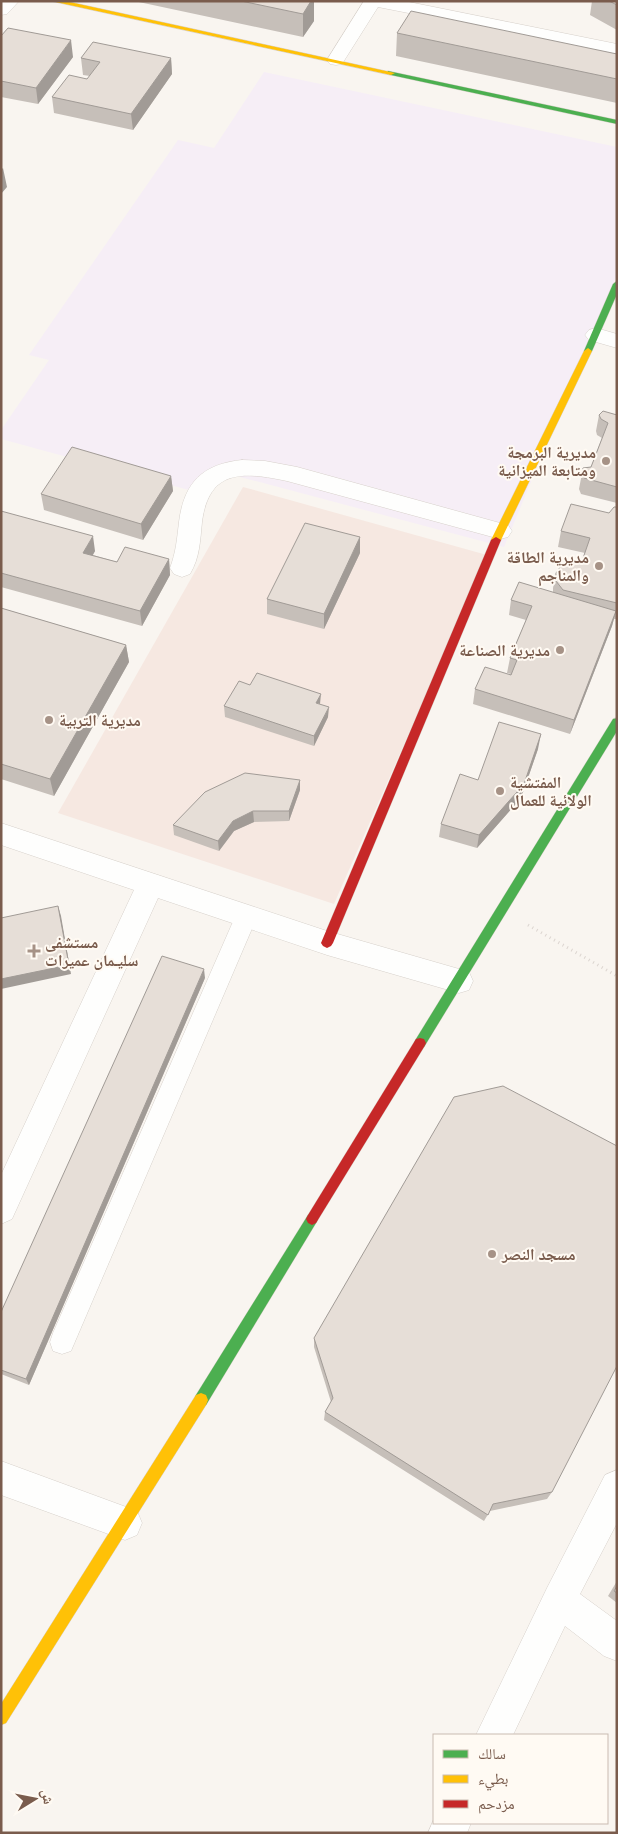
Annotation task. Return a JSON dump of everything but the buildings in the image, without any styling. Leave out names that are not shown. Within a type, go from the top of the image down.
[{"type":"street","points":[[1,10],[10,1]]},
{"type":"street","points":[[54,1],[336,60],[617,122]]},
{"type":"street","points":[[336,60],[375,1],[617,49]]},
{"type":"street","points":[[327,943],[500,531],[596,335],[617,284]]},
{"type":"street","points":[[596,335],[617,341]]},
{"type":"street","points":[[182,568],[188,548],[192,512],[203,488],[210,478],[225,471],[248,468],[268,468],[297,475],[500,531]]},
{"type":"street","points":[[1,1718],[125,1523],[617,722]]},
{"type":"street","points":[[1,834],[327,943],[459,981]]},
{"type":"street","points":[[1,1209],[150,885]]},
{"type":"street","points":[[1,1478],[125,1523]]},
{"type":"street","points":[[494,1734],[559,1600],[617,1487]]},
{"type":"street","points":[[559,1600],[617,1642]]},
{"type":"lane","points":[[62,1342],[246,917]]},
{"type":"path","points":[[502,910],[617,976]]},
{"type":"shaded area","points":[[264,72],[617,147],[617,275],[504,547],[214,470],[200,493],[1,439],[1,430],[49,360],[29,355],[178,140],[214,148]]},
{"type":"shaded area","points":[[243,487],[487,555],[334,904],[58,813]]},
{"type":"traffic: fast","points":[[391,73],[617,122]]},
{"type":"traffic: fast","points":[[588,351],[617,284]]},
{"type":"traffic: fast","points":[[420,1043],[617,722]]},
{"type":"traffic: fast","points":[[201,1400],[312,1219]]},
{"type":"traffic: slow","points":[[54,1],[391,73]]},
{"type":"traffic: slow","points":[[496,540],[588,351]]},
{"type":"traffic: slow","points":[[1,1718],[201,1400]]},
{"type":"traffic: jam","points":[[327,943],[496,540]]},
{"type":"traffic: jam","points":[[312,1219],[420,1043]]},
{"type":"place","name":"مديرية البرمجة ومتابعة الميزانية","points":[[606,461]]},
{"type":"place","name":"مديرية الطاقة والمناجم","points":[[599,566]]},
{"type":"place","name":"مديرية الصناعة","points":[[560,650]]},
{"type":"place","name":"مديرية التربية","points":[[49,720]]},
{"type":"place","name":"المفتشية الولائية للعمال","points":[[500,791]]},
{"type":"place","name":"مستشفى سليـمان عميرات","points":[[34,951]]},
{"type":"place","name":"مسجد النصر","points":[[492,1254]]}]
